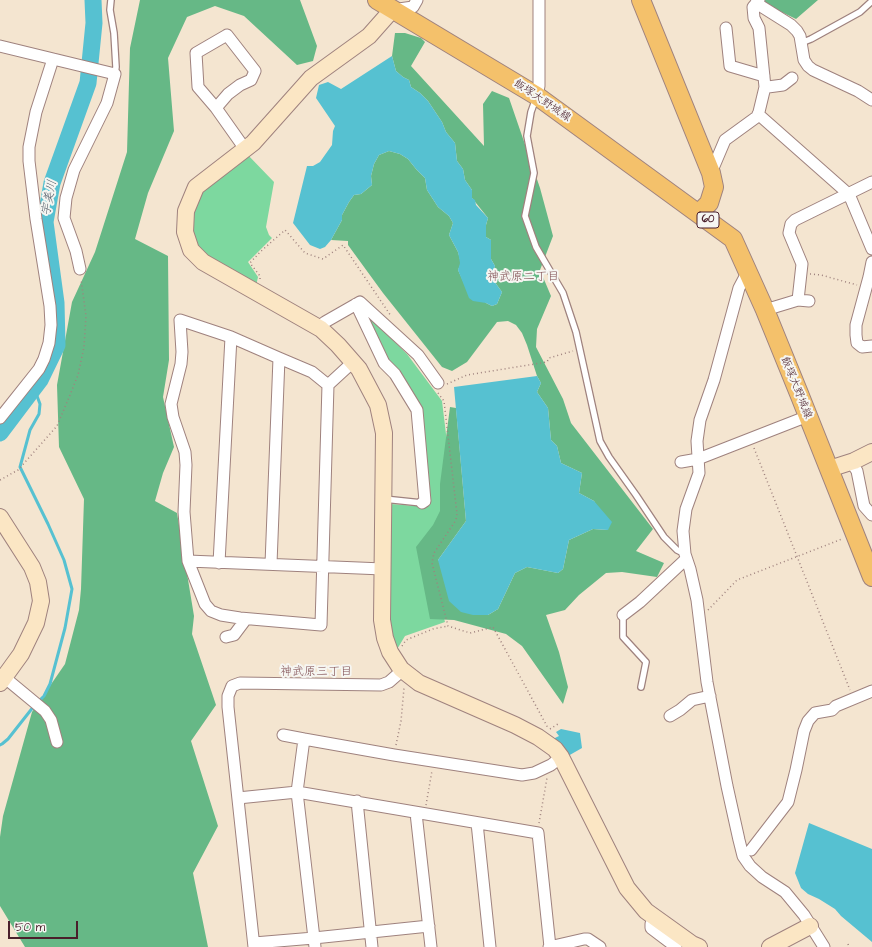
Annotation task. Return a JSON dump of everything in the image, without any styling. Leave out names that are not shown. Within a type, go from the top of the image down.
[{"type":"main road","name":"60","points":[[640,0],[711,173],[714,188],[709,203],[700,213]]},
{"type":"main road","name":"飯塚大野城線","points":[[384,5],[537,96],[700,213],[733,239],[765,310],[872,577]]},
{"type":"street","points":[[417,0],[413,7],[384,5],[369,36],[311,78],[253,143],[196,187],[186,211],[185,232],[190,250],[203,262],[318,327],[338,345],[359,369],[378,405],[384,433],[382,620],[385,638],[390,652],[400,667],[426,687],[515,725],[538,737],[555,749],[561,757],[627,888],[638,902],[655,917],[692,944],[699,947]]},
{"type":"street","points":[[537,96],[540,86],[539,0]]},
{"type":"street","points":[[711,173],[725,140],[758,116],[764,81],[759,28],[754,18],[753,7],[757,2],[791,25],[797,31],[804,60],[808,66],[813,70],[858,91],[872,100]]},
{"type":"street","points":[[726,28],[730,66],[764,81],[768,87],[783,85],[792,78]]},
{"type":"street","points":[[216,108],[228,94],[240,85],[251,80],[255,71],[227,35],[196,54],[198,87],[216,108],[245,149]]},
{"type":"street","points":[[0,46],[115,74],[107,103],[74,170],[66,198],[64,218],[76,251],[80,269]]},
{"type":"street","points":[[0,418],[39,369],[49,343],[51,325],[50,306],[36,219],[29,161],[36,112],[53,59]]},
{"type":"street","points":[[758,114],[847,194],[851,199],[872,249]]},
{"type":"street","points":[[765,310],[803,300],[802,264],[789,234],[791,224],[795,220],[872,182]]},
{"type":"street","points":[[872,262],[867,287],[856,325],[857,343],[862,347],[872,346]]},
{"type":"street","points":[[748,271],[739,288],[714,380],[700,420],[697,441],[699,473],[686,509],[683,532],[686,557],[694,587],[710,696],[727,786],[743,856],[750,866],[762,877],[785,892],[804,915],[824,947]]},
{"type":"street","points":[[318,327],[360,302],[418,355],[437,386]]},
{"type":"street","points":[[356,304],[384,363],[395,374],[416,410],[425,501],[422,504]]},
{"type":"street","points":[[328,385],[312,372],[231,338],[180,320],[182,352],[181,364],[171,404],[173,417],[185,452],[186,465],[184,512],[188,561],[205,604],[212,611],[221,615],[320,629],[328,385],[353,362]]},
{"type":"street","points":[[219,563],[231,338]]},
{"type":"street","points":[[271,564],[279,358]]},
{"type":"street","points":[[681,462],[698,459],[808,416]]},
{"type":"street","points":[[829,469],[851,462],[872,452]]},
{"type":"street","points":[[851,462],[857,471],[864,506],[872,515]]},
{"type":"street","points":[[0,517],[32,567],[38,582],[41,601],[36,622],[21,654],[2,680],[45,711],[51,720],[57,742]]},
{"type":"street","points":[[623,615],[640,602],[686,557]]},
{"type":"street","points":[[188,561],[383,569]]},
{"type":"street","points":[[226,637],[234,635],[246,619]]},
{"type":"street","points":[[400,667],[397,675],[389,682],[381,685],[240,683],[232,686],[228,696],[228,707],[254,945],[314,943],[370,931],[429,926]]},
{"type":"street","points":[[751,850],[788,802],[804,731],[808,721],[815,713],[832,710],[836,706],[872,691]]},
{"type":"street","points":[[670,716],[692,700],[710,696]]},
{"type":"street","points":[[283,735],[394,755],[522,774],[534,773],[561,757]]},
{"type":"street","points":[[304,739],[297,792],[314,943]]},
{"type":"street","points":[[238,798],[297,792],[538,833],[550,947],[584,939],[588,939],[600,947]]},
{"type":"street","points":[[357,801],[372,947]]},
{"type":"street","points":[[420,814],[431,947]]},
{"type":"street","points":[[477,823],[490,947]]},
{"type":"street","points":[[655,917],[651,924],[651,928],[676,947]]},
{"type":"street","points":[[770,947],[810,926]]},
{"type":"lane","points":[[111,0],[110,10],[114,33],[115,74]]},
{"type":"lane","points":[[801,43],[860,12],[872,1]]},
{"type":"lane","points":[[537,96],[531,112],[527,136],[534,173],[525,216],[536,247],[563,294],[580,348],[600,441],[609,457],[664,537],[676,550],[686,557]]},
{"type":"lane","points":[[384,499],[422,504]]},
{"type":"lane","points":[[623,615],[623,637],[646,662],[641,687]]},
{"type":"path","points":[[254,292],[258,286],[260,276],[250,263],[285,230],[305,253],[323,259],[343,245],[392,316]]},
{"type":"path","points":[[0,480],[18,470],[57,426],[78,375],[84,347],[86,316],[80,269]]},
{"type":"path","points":[[802,274],[821,275],[867,287]]},
{"type":"path","points":[[448,626],[432,563],[434,553],[456,520],[458,514],[444,401],[437,386],[440,387],[467,375],[547,362],[549,358],[580,348]]},
{"type":"path","points":[[751,438],[853,699]]},
{"type":"path","points":[[699,618],[737,580],[855,534]]},
{"type":"path","points":[[394,755],[401,721],[404,692],[397,654],[406,640],[433,629],[448,626],[470,633],[493,627],[549,730]]},
{"type":"path","points":[[420,814],[434,761]]},
{"type":"path","points":[[538,833],[547,777],[546,767]]},
{"type":"green space","points":[[140,0],[300,0],[317,46],[313,61],[297,65],[244,16],[215,6],[187,17],[168,58],[174,131],[148,193],[135,239],[168,256],[169,360],[163,397],[174,447],[163,473],[155,501],[177,513],[194,616],[192,634],[216,705],[191,741],[218,826],[193,873],[208,947],[25,947],[0,906],[0,837],[3,816],[32,712],[65,664],[79,610],[84,499],[59,447],[57,385],[72,302],[95,252],[127,152],[130,48]]},
{"type":"green space","points":[[761,0],[818,0],[796,19],[763,3]]},
{"type":"green space","points":[[395,33],[405,33],[421,38],[425,42],[411,66],[484,146],[483,104],[492,91],[509,98],[540,188],[553,236],[540,270],[551,296],[537,329],[536,347],[563,399],[571,423],[653,529],[636,551],[664,563],[657,577],[622,572],[606,573],[579,595],[565,610],[546,615],[559,652],[568,687],[563,704],[522,646],[506,634],[454,620],[430,619],[416,547],[433,525],[440,511],[440,484],[450,407],[456,408],[466,521],[438,560],[488,615],[498,609],[515,573],[527,567],[558,573],[563,569],[569,540],[593,529],[608,530],[594,501],[579,493],[582,473],[561,463],[557,446],[551,440],[548,408],[537,392],[541,383],[537,376],[522,333],[516,325],[508,321],[497,322],[467,362],[452,371],[442,367],[383,293],[348,245],[348,241],[331,240],[342,220],[342,215],[354,195],[361,194],[372,185],[371,176],[374,164],[379,155],[389,151],[400,154],[408,159],[425,178],[427,190],[438,207],[449,216],[453,223],[449,235],[458,252],[461,263],[458,270],[465,285],[486,303],[492,306],[497,304],[502,292],[494,281],[493,273],[495,266],[491,259],[491,240],[486,237],[486,225],[488,218],[472,198],[472,190],[465,180],[463,169],[457,161],[455,143],[446,132],[442,122],[428,101],[411,87],[409,80],[396,71],[392,56]]},
{"type":"green space","points":[[246,153],[274,182],[266,227],[272,238],[248,262],[258,277],[256,286],[205,258],[194,245],[189,211],[192,201]]},
{"type":"green space","points":[[360,308],[407,354],[442,401],[456,517],[429,562],[445,622],[405,636],[396,651],[387,621],[389,506],[391,504],[428,507],[427,475],[420,410],[386,359]]},
{"type":"water","points":[[392,56],[396,71],[409,80],[411,87],[428,101],[442,122],[446,132],[455,143],[457,161],[463,169],[465,180],[472,190],[472,198],[475,200],[476,205],[488,218],[486,225],[486,237],[491,240],[491,259],[495,266],[493,273],[494,281],[502,292],[497,304],[492,306],[486,303],[473,301],[469,298],[458,270],[460,263],[458,252],[449,235],[453,223],[449,216],[438,207],[427,190],[425,178],[408,159],[400,154],[389,151],[379,155],[374,164],[371,176],[372,185],[361,194],[354,195],[342,215],[342,220],[331,240],[325,247],[320,249],[310,245],[293,223],[307,166],[313,166],[320,162],[332,145],[335,126],[316,98],[319,85],[328,82],[341,89]]},
{"type":"water","points":[[537,376],[541,383],[537,392],[548,408],[551,440],[557,446],[561,463],[582,473],[579,493],[594,501],[612,522],[608,530],[593,529],[569,540],[563,569],[558,573],[527,567],[515,573],[498,609],[488,615],[473,615],[461,612],[449,601],[438,560],[466,521],[454,387]]},
{"type":"water","points":[[561,729],[580,733],[582,748],[568,756],[551,740],[559,736],[556,732]]},
{"type":"water","points":[[809,823],[872,849],[872,942],[841,916],[835,909],[808,894],[801,888],[795,873]]},
{"type":"waterway","name":"宇美川","points":[[0,433],[40,380],[57,345],[56,303],[45,222],[52,183],[88,83],[94,23],[93,0]]},
{"type":"waterway","points":[[34,388],[40,404],[39,414],[30,430],[20,467],[64,560],[72,589],[65,628],[50,684],[44,696],[38,702]]},
{"type":"waterway","points":[[0,745],[8,739],[34,706]]},
{"type":"district","name":"神武原二丁目","points":[[523,277]]},
{"type":"district","name":"神武原三丁目","points":[[316,672]]}]
